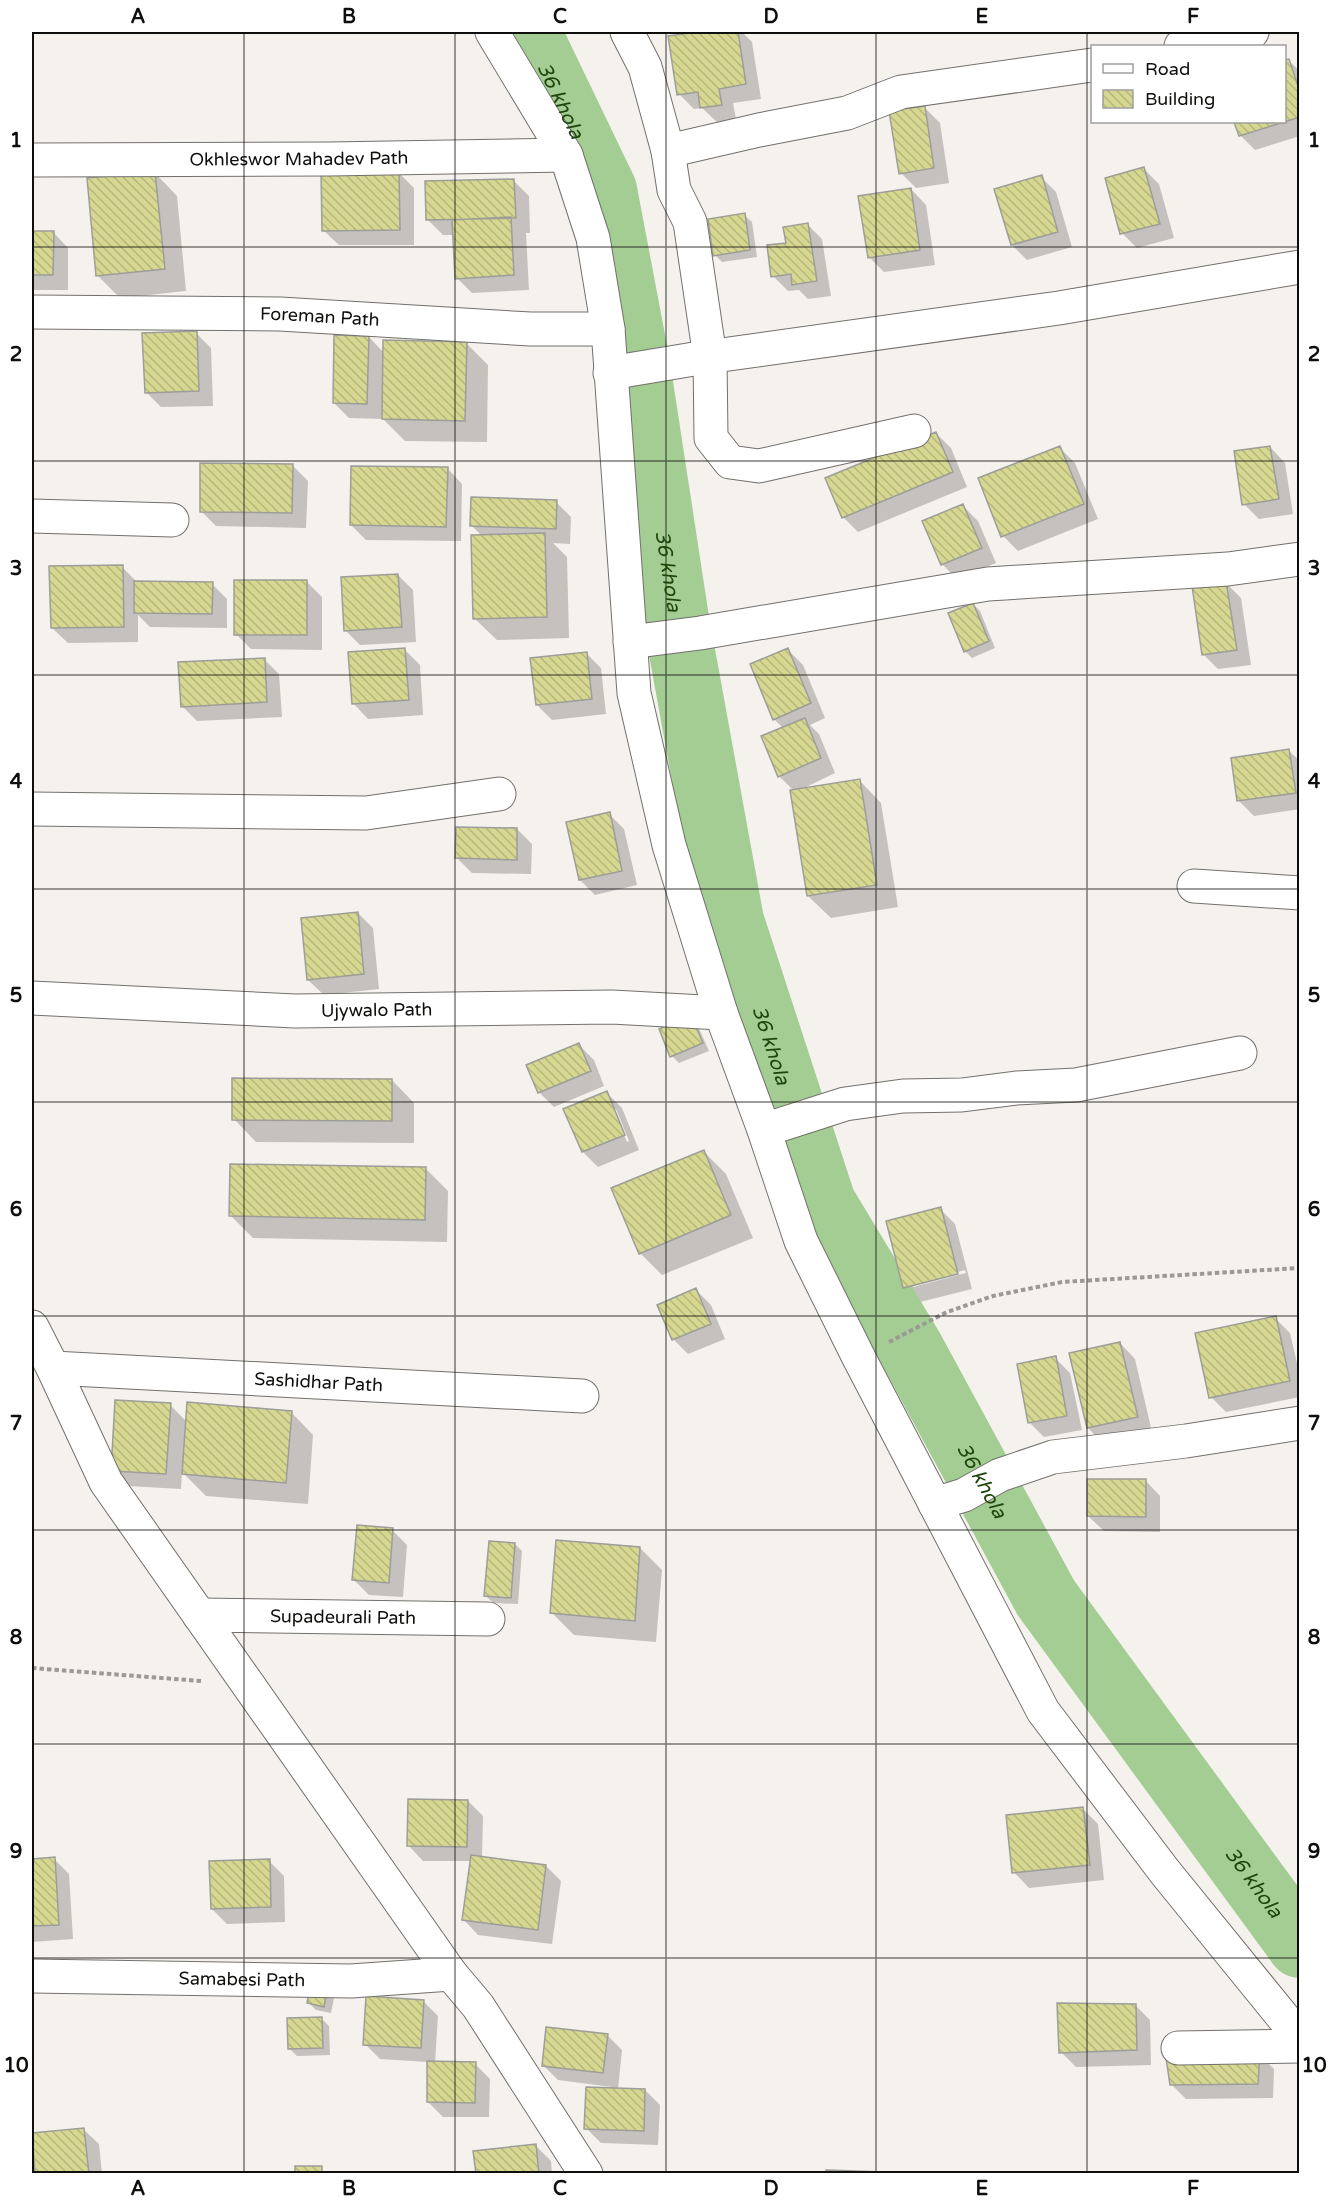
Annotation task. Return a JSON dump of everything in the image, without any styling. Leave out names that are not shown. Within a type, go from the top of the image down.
[{"type":"street","points":[[492,32],[566,155],[593,238],[608,329],[610,373],[643,640],[634,693],[669,845],[721,1013],[770,1129],[801,1241],[950,1499],[1044,1711],[1165,1872],[1299,2038]]},
{"type":"street","points":[[627,32],[645,67],[668,151],[674,190],[690,222],[705,357],[711,438],[730,462],[759,466],[914,431]]},
{"type":"street","points":[[1186,45],[1252,32]]},
{"type":"street","points":[[668,151],[847,113],[901,92],[1091,65]]},
{"type":"street","name":"Okhleswor Mahadev Path","points":[[32,160],[566,155]]},
{"type":"street","points":[[610,373],[705,357],[1059,308],[1299,267]]},
{"type":"street","name":"Foreman Path","points":[[32,312],[280,315],[530,329],[608,329]]},
{"type":"street","points":[[32,516],[172,520]]},
{"type":"street","points":[[643,640],[700,633],[988,584],[1228,568],[1299,559]]},
{"type":"street","points":[[32,810],[366,813],[499,794]]},
{"type":"street","points":[[1194,885],[1299,893]]},
{"type":"street","name":"Ujywalo Path","points":[[32,998],[295,1011],[612,1007],[721,1013]]},
{"type":"street","points":[[770,1129],[845,1104],[903,1096],[962,1095],[1017,1088],[1076,1085],[1240,1053]]},
{"type":"street","points":[[32,1328],[106,1482],[451,1974],[478,2007],[586,2174]]},
{"type":"street","name":"Sashidhar Path","points":[[53,1368],[582,1396]]},
{"type":"street","points":[[950,1499],[1000,1475],[1053,1457],[1186,1441],[1299,1424]]},
{"type":"street","name":"Supadeurali Path","points":[[199,1615],[488,1619]]},
{"type":"street","name":"Samabesi Path","points":[[32,1976],[351,1981],[451,1974]]},
{"type":"street","points":[[1178,2048],[1299,2046]]},
{"type":"path","points":[[888,1343],[946,1312],[993,1296],[1062,1282],[1299,1268]]},
{"type":"path","points":[[32,1668],[249,1685]]},
{"type":"building","points":[[698,32],[738,32],[746,84],[719,89],[722,105],[700,108],[698,92],[677,95],[668,36]]},
{"type":"building","points":[[1289,59],[1300,92],[1300,117],[1286,121],[1286,60]]},
{"type":"building","points":[[925,106],[934,168],[899,174],[889,111]]},
{"type":"building","points":[[1234,123],[1281,123],[1239,136]]},
{"type":"building","points":[[1144,167],[1160,224],[1120,234],[1105,178]]},
{"type":"building","points":[[321,171],[399,171],[400,230],[322,231]]},
{"type":"building","points":[[155,172],[165,269],[96,276],[87,178]]},
{"type":"building","points":[[1042,175],[1058,232],[1011,245],[994,189]]},
{"type":"building","points":[[514,179],[516,218],[426,220],[425,181]]},
{"type":"building","points":[[911,188],[920,250],[868,258],[858,196]]},
{"type":"building","points":[[745,213],[750,250],[713,256],[708,219]]},
{"type":"building","points":[[511,217],[514,275],[455,279],[452,220]]},
{"type":"building","points":[[808,223],[817,281],[792,285],[791,274],[771,277],[767,245],[786,243],[783,227]]},
{"type":"building","points":[[32,231],[54,231],[53,275],[32,275]]},
{"type":"building","points":[[197,331],[199,391],[145,393],[142,333]]},
{"type":"building","points":[[334,335],[369,336],[367,404],[333,403]]},
{"type":"building","points":[[383,340],[467,342],[465,421],[382,419]]},
{"type":"building","points":[[936,432],[953,472],[842,518],[825,478]]},
{"type":"building","points":[[1060,446],[1084,504],[1001,537],[978,478]]},
{"type":"building","points":[[1270,446],[1279,499],[1242,505],[1234,451]]},
{"type":"building","points":[[200,463],[293,464],[292,513],[200,512]]},
{"type":"building","points":[[351,466],[448,467],[446,527],[350,525]]},
{"type":"building","points":[[471,497],[557,500],[556,529],[470,526]]},
{"type":"building","points":[[963,504],[982,548],[941,565],[922,521]]},
{"type":"building","points":[[545,533],[547,617],[473,619],[471,535]]},
{"type":"building","points":[[123,565],[124,627],[51,628],[49,566]]},
{"type":"building","points":[[398,574],[402,627],[344,631],[341,577]]},
{"type":"building","points":[[234,580],[307,580],[307,635],[234,635]]},
{"type":"building","points":[[134,581],[213,582],[212,614],[134,613]]},
{"type":"building","points":[[1226,581],[1237,650],[1202,655],[1192,586]]},
{"type":"building","points":[[973,603],[989,641],[964,652],[948,613]]},
{"type":"building","points":[[405,648],[409,700],[352,704],[348,652]]},
{"type":"building","points":[[788,648],[811,703],[773,720],[750,664]]},
{"type":"building","points":[[587,652],[592,699],[536,705],[530,658]]},
{"type":"building","points":[[265,658],[267,702],[181,707],[178,662]]},
{"type":"building","points":[[805,718],[821,758],[778,777],[761,736]]},
{"type":"building","points":[[1289,749],[1296,793],[1237,801],[1231,758]]},
{"type":"building","points":[[860,779],[877,885],[807,896],[790,790]]},
{"type":"building","points":[[610,812],[622,871],[579,880],[566,822]]},
{"type":"building","points":[[456,827],[517,828],[517,860],[455,858]]},
{"type":"building","points":[[358,912],[364,974],[307,980],[301,918]]},
{"type":"building","points":[[691,1015],[703,1043],[670,1057],[659,1029]]},
{"type":"building","points":[[579,1043],[591,1071],[538,1093],[526,1065]]},
{"type":"building","points":[[232,1078],[392,1079],[392,1121],[232,1120]]},
{"type":"building","points":[[607,1091],[625,1135],[582,1152],[563,1109]]},
{"type":"building","points":[[704,1150],[731,1215],[639,1254],[611,1188]]},
{"type":"building","points":[[230,1164],[426,1167],[425,1220],[229,1216]]},
{"type":"building","points":[[941,1207],[958,1274],[903,1288],[886,1221]]},
{"type":"building","points":[[696,1288],[711,1324],[672,1340],[657,1305]]},
{"type":"building","points":[[1276,1316],[1290,1381],[1209,1398],[1195,1333]]},
{"type":"building","points":[[1120,1342],[1138,1417],[1087,1428],[1069,1353]]},
{"type":"building","points":[[1056,1356],[1067,1416],[1028,1423],[1017,1364]]},
{"type":"building","points":[[115,1400],[171,1403],[166,1474],[111,1471]]},
{"type":"building","points":[[187,1402],[292,1411],[286,1483],[182,1474]]},
{"type":"building","points":[[1087,1479],[1146,1479],[1146,1517],[1087,1516]]},
{"type":"building","points":[[357,1525],[393,1528],[389,1583],[352,1580]]},
{"type":"building","points":[[556,1540],[640,1547],[635,1621],[550,1613]]},
{"type":"building","points":[[489,1541],[515,1543],[511,1598],[484,1596]]},
{"type":"building","points":[[408,1799],[468,1800],[467,1847],[407,1846]]},
{"type":"building","points":[[1083,1807],[1090,1865],[1012,1873],[1006,1815]]},
{"type":"building","points":[[471,1855],[546,1865],[538,1930],[462,1920]]},
{"type":"building","points":[[55,1857],[59,1925],[32,1926],[32,1859]]},
{"type":"building","points":[[270,1859],[271,1907],[211,1909],[209,1861]]},
{"type":"building","points":[[310,1987],[327,1990],[324,2007],[307,2003]]},
{"type":"building","points":[[366,1996],[424,2000],[421,2048],[363,2045]]},
{"type":"building","points":[[1057,2003],[1136,2004],[1137,2050],[1059,2053]]},
{"type":"building","points":[[322,2017],[323,2048],[288,2049],[287,2018]]},
{"type":"building","points":[[546,2027],[608,2034],[603,2073],[542,2066]]},
{"type":"building","points":[[1165,2051],[1260,2052],[1258,2084],[1170,2085]]},
{"type":"building","points":[[427,2061],[476,2062],[475,2103],[427,2102]]},
{"type":"building","points":[[586,2087],[645,2089],[644,2131],[584,2129]]},
{"type":"building","points":[[84,2128],[89,2174],[35,2174],[32,2133]]},
{"type":"building","points":[[536,2144],[539,2174],[476,2174],[473,2151]]},
{"type":"building","points":[[295,2166],[322,2166],[322,2174],[295,2174]]},
{"type":"building","points":[[826,2170],[883,2172],[883,2174],[826,2174]]},
{"type":"waterway","name":"36 khola","points":[[528,32],[604,190],[637,364],[676,619],[731,921],[823,1203],[911,1349],[1046,1598],[1300,1945]]}]
